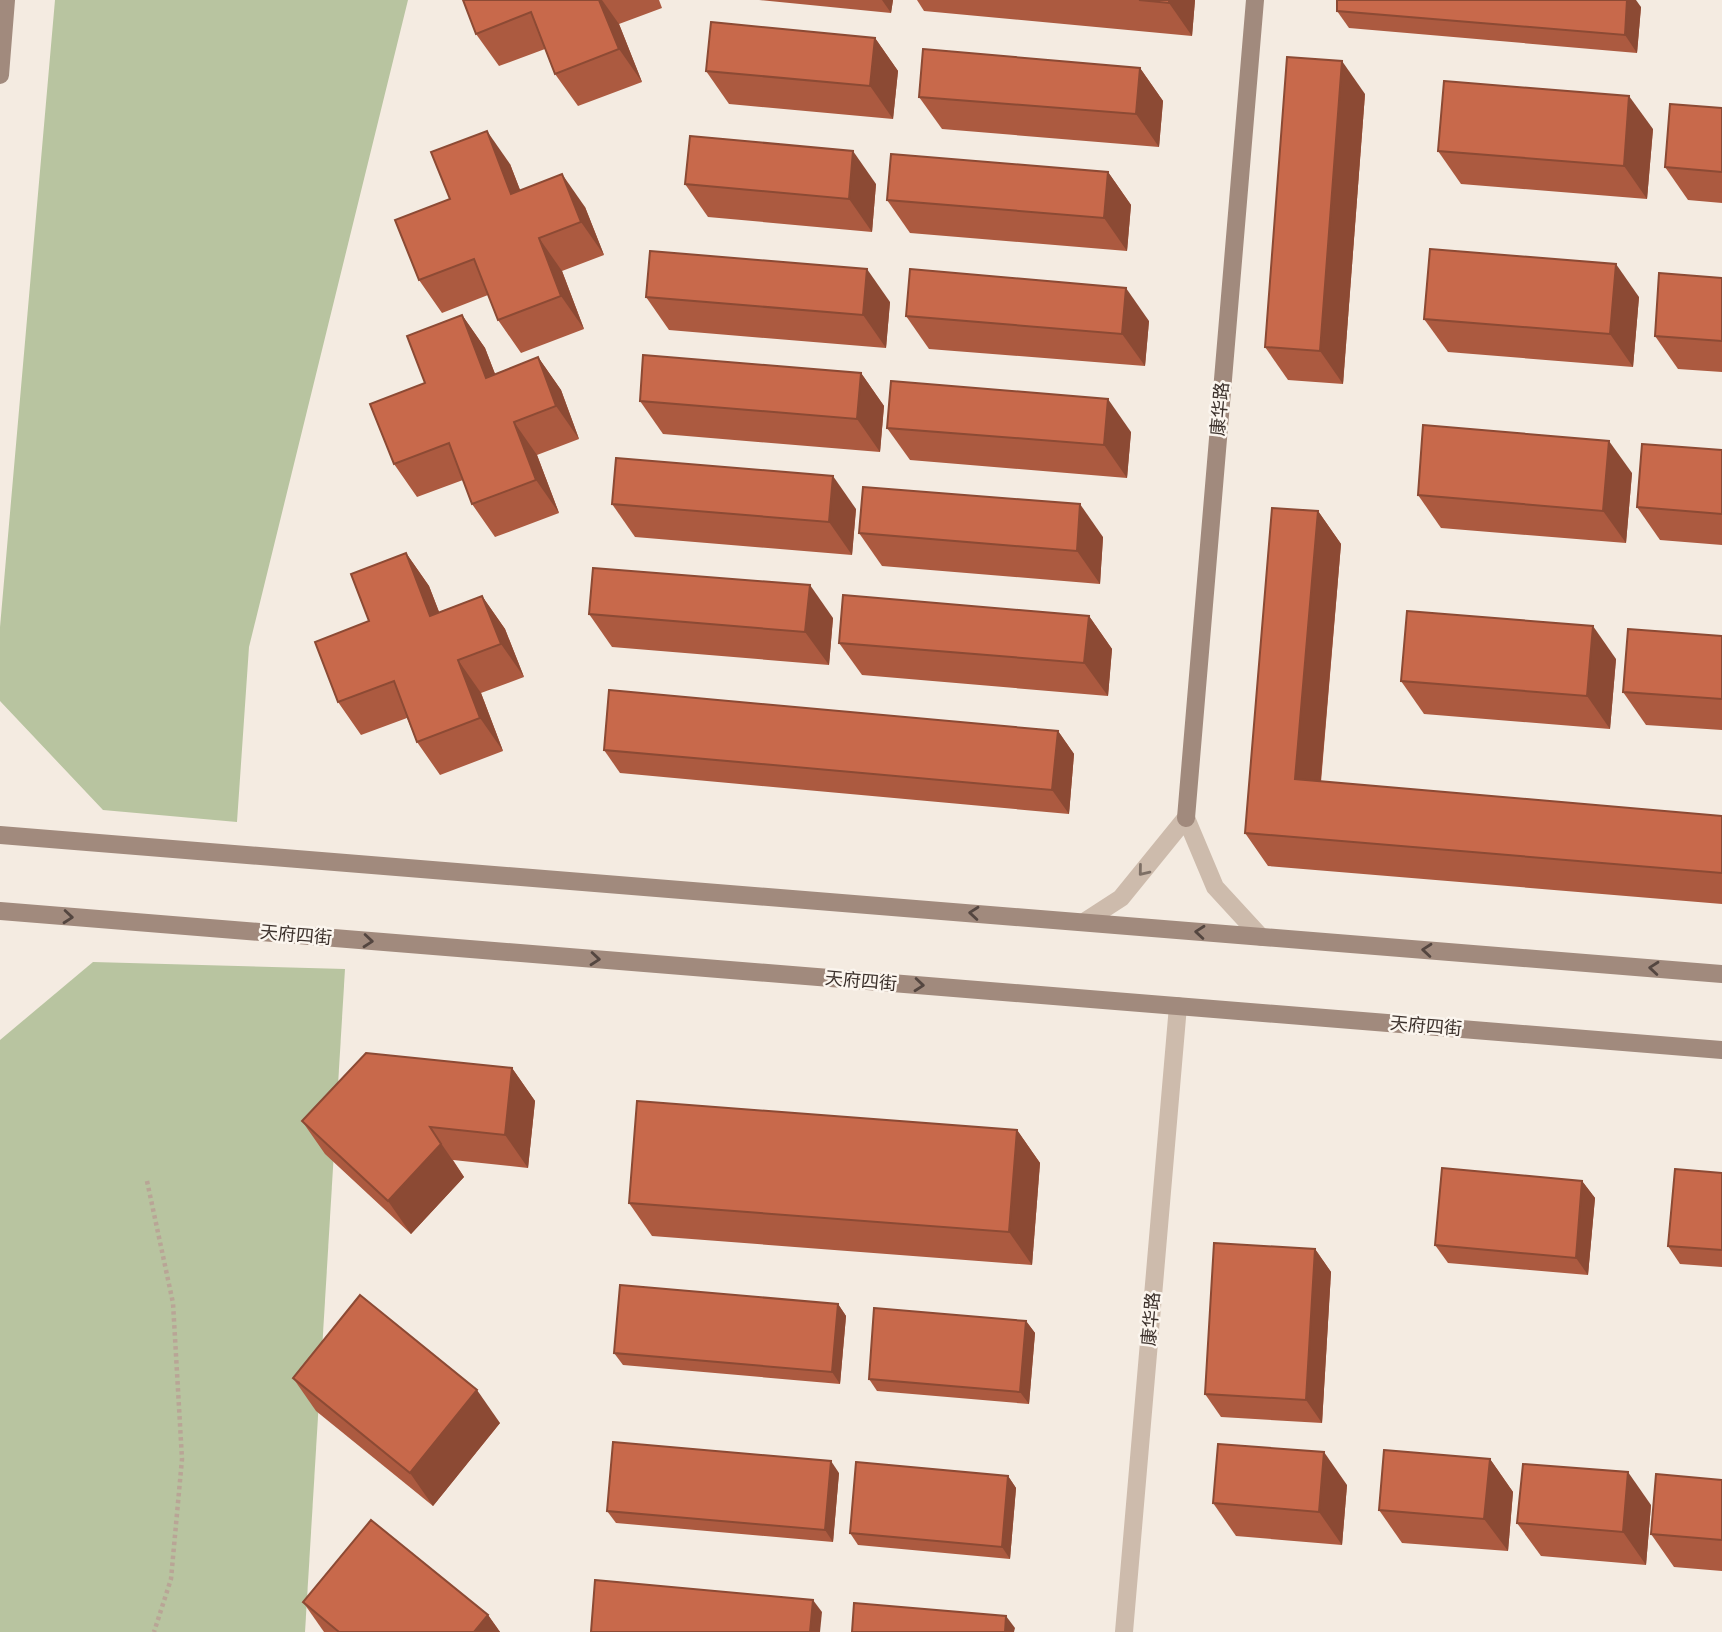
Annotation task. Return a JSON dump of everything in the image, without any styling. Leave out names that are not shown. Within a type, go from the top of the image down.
[{"type":"main road","points":[[0,75],[6,0]]},
{"type":"main road","name":"康华路","points":[[1185,818],[1255,0]]},
{"type":"main road","points":[[0,835],[1722,974]]},
{"type":"main road","name":"天府四街","points":[[0,911],[1722,1050]]},
{"type":"street","points":[[1084,922],[1121,898],[1185,818],[1215,887],[1261,937]]},
{"type":"street","name":"康华路","points":[[1125,1632],[1178,1006]]},
{"type":"path","points":[[147,1181],[173,1303],[182,1459],[171,1579],[154,1632]]},
{"type":"green space","points":[[55,0],[408,0],[249,647],[237,822],[103,810],[0,701],[0,627]]},
{"type":"green space","points":[[93,962],[345,969],[305,1632],[0,1632],[0,1040]]},
{"type":"building","points":[[463,0],[599,0],[619,49],[555,74],[531,12],[476,34]]},
{"type":"building","points":[[1139,0],[1169,0],[1169,3]]},
{"type":"building","points":[[1337,0],[1627,0],[1625,35],[1337,11]]},
{"type":"building","points":[[711,22],[875,38],[870,86],[706,71]]},
{"type":"building","points":[[923,49],[1140,68],[1136,114],[919,97]]},
{"type":"building","points":[[1287,57],[1342,61],[1320,351],[1265,347]]},
{"type":"building","points":[[1444,81],[1629,96],[1624,166],[1438,151]]},
{"type":"building","points":[[1670,104],[1722,108],[1722,172],[1665,167]]},
{"type":"building","points":[[487,131],[511,194],[562,174],[581,222],[539,238],[561,296],[498,320],[474,259],[419,280],[395,220],[450,199],[431,152]]},
{"type":"building","points":[[690,136],[853,151],[849,199],[685,184]]},
{"type":"building","points":[[891,154],[1108,172],[1104,218],[887,200]]},
{"type":"building","points":[[1430,249],[1616,264],[1610,334],[1424,319]]},
{"type":"building","points":[[650,251],[867,269],[863,315],[646,297]]},
{"type":"building","points":[[910,269],[1126,288],[1122,334],[906,316]]},
{"type":"building","points":[[1659,273],[1722,278],[1722,341],[1655,336]]},
{"type":"building","points":[[462,315],[486,378],[538,357],[556,406],[514,422],[536,480],[472,504],[449,443],[394,464],[370,404],[425,383],[407,336]]},
{"type":"building","points":[[643,355],[861,373],[857,419],[640,401]]},
{"type":"building","points":[[891,381],[1108,399],[1104,445],[887,428]]},
{"type":"building","points":[[1423,425],[1609,441],[1603,511],[1418,495]]},
{"type":"building","points":[[1642,444],[1722,450],[1722,514],[1637,507]]},
{"type":"building","points":[[616,458],[833,476],[829,522],[612,504]]},
{"type":"building","points":[[863,487],[1080,504],[1077,551],[859,533]]},
{"type":"building","points":[[1272,508],[1318,511],[1295,779],[1722,816],[1722,873],[1245,833]]},
{"type":"building","points":[[406,553],[430,616],[482,596],[501,644],[458,660],[480,718],[417,742],[394,681],[338,702],[315,642],[369,621],[351,574]]},
{"type":"building","points":[[593,568],[810,585],[805,632],[589,614]]},
{"type":"building","points":[[843,595],[1089,616],[1084,663],[839,643]]},
{"type":"building","points":[[1407,611],[1593,626],[1587,696],[1401,681]]},
{"type":"building","points":[[1628,629],[1722,636],[1722,699],[1623,692]]},
{"type":"building","points":[[609,690],[1058,731],[1052,790],[604,750]]},
{"type":"building","points":[[366,1053],[512,1068],[505,1135],[430,1127],[441,1144],[388,1201],[302,1121]]},
{"type":"building","points":[[637,1101],[1017,1130],[1009,1232],[629,1203]]},
{"type":"building","points":[[1442,1168],[1582,1181],[1576,1258],[1435,1245]]},
{"type":"building","points":[[1675,1169],[1722,1173],[1722,1250],[1668,1246]]},
{"type":"building","points":[[1214,1243],[1315,1249],[1306,1400],[1205,1394]]},
{"type":"building","points":[[620,1285],[838,1304],[832,1372],[614,1353]]},
{"type":"building","points":[[360,1295],[477,1390],[410,1473],[293,1378]]},
{"type":"building","points":[[874,1308],[1026,1321],[1020,1392],[869,1379]]},
{"type":"building","points":[[613,1442],[831,1461],[825,1530],[607,1511]]},
{"type":"building","points":[[1218,1444],[1324,1452],[1319,1512],[1213,1503]]},
{"type":"building","points":[[1384,1450],[1490,1459],[1484,1519],[1379,1510]]},
{"type":"building","points":[[856,1462],[1008,1476],[1002,1547],[850,1533]]},
{"type":"building","points":[[1523,1464],[1628,1472],[1623,1532],[1517,1523]]},
{"type":"building","points":[[1656,1474],[1722,1480],[1722,1540],[1651,1534]]},
{"type":"building","points":[[371,1520],[488,1615],[474,1632],[339,1632],[303,1602]]},
{"type":"building","points":[[595,1580],[813,1600],[810,1632],[591,1632]]},
{"type":"building","points":[[854,1603],[1006,1616],[1005,1632],[852,1632]]}]
